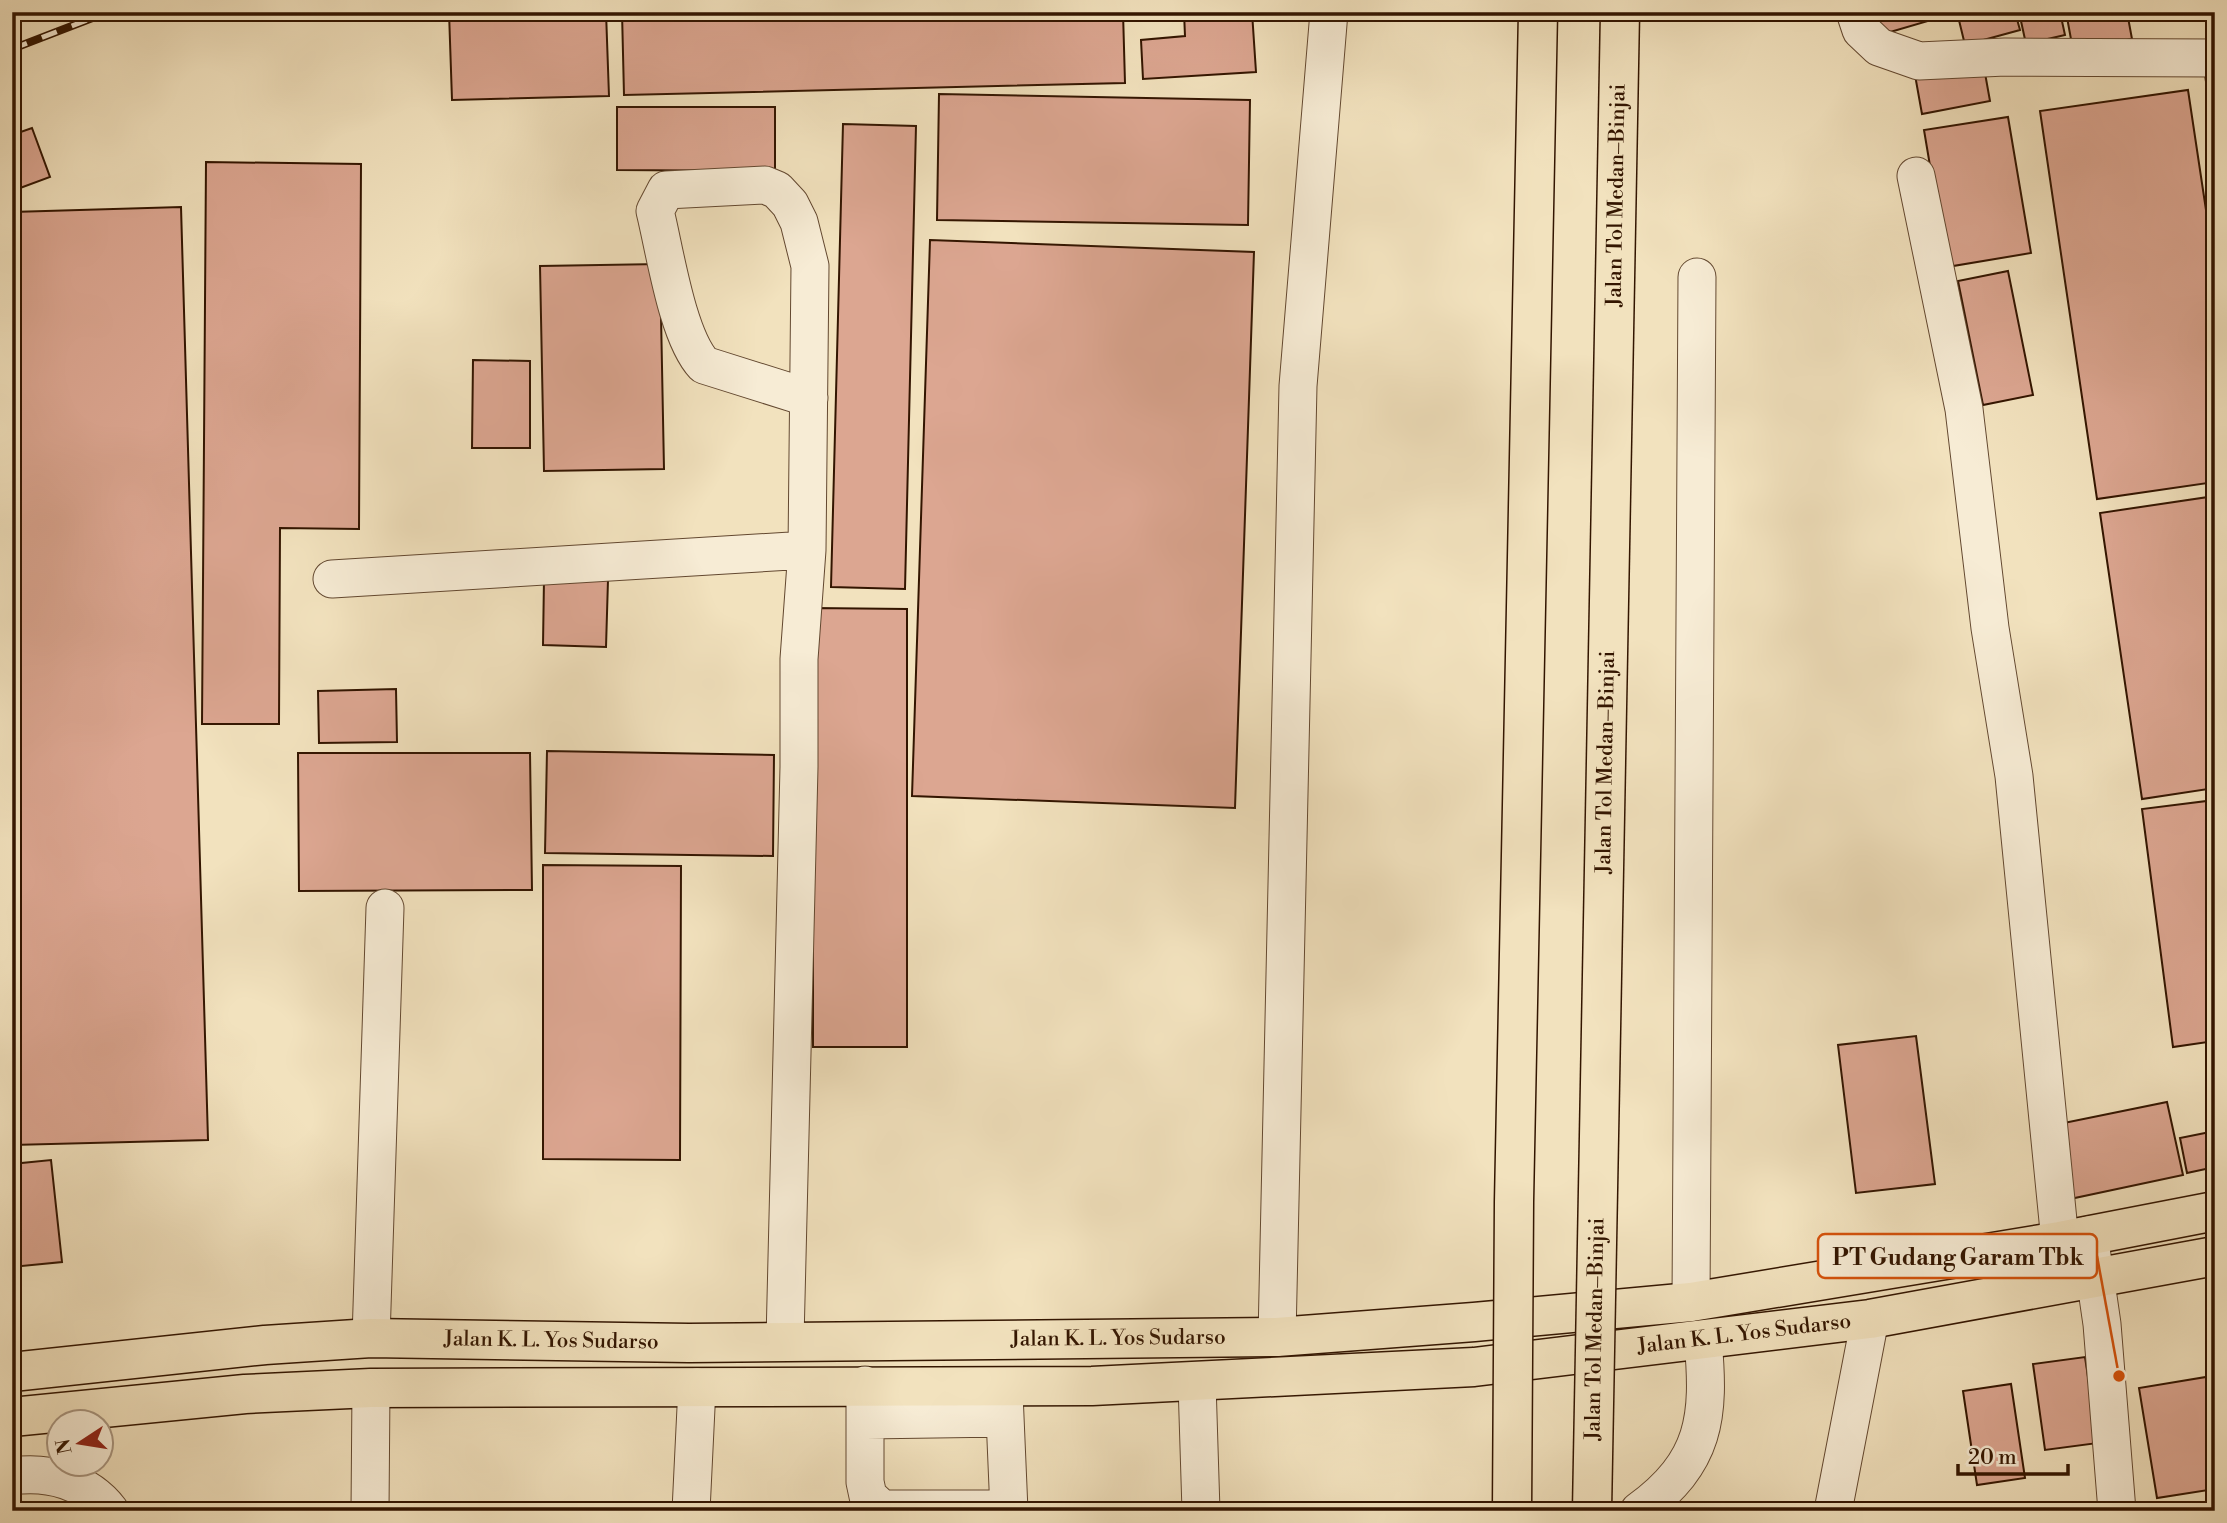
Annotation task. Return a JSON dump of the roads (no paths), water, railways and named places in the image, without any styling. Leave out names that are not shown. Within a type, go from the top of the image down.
[{"type":"highway","points":[[1513,1511],[1514,1188],[1538,12]]},
{"type":"highway","name":"Jalan Tol Medan–Binjai","points":[[1592,1511],[1619,12]]},
{"type":"highway","name":"Jalan K. L. Yos Sudarso","points":[[12,1372],[265,1345],[372,1338],[689,1343],[1277,1336],[1691,1302],[2074,1238],[2215,1211]]},
{"type":"highway","name":"Jalan K. L. Yos Sudarso","points":[[12,1417],[245,1394],[371,1388],[697,1387],[865,1403],[1004,1401],[1197,1383],[1475,1367],[1870,1319],[2215,1256]]},
{"type":"street","points":[[1277,1336],[1298,386],[1329,12]]},
{"type":"street","points":[[1855,12],[1861,30],[1879,47],[1919,61],[2005,57],[2215,58]]},
{"type":"street","points":[[1916,176],[1964,409],[1990,628],[2014,776],[2074,1238],[2094,1279],[2102,1324],[2117,1511]]},
{"type":"street","points":[[785,1340],[799,767],[799,659],[807,550],[809,398],[810,266],[799,222],[790,204],[777,190],[765,185],[666,190],[656,211],[685,331],[696,356],[704,365],[809,398]]},
{"type":"street","points":[[1691,1302],[1697,277]]},
{"type":"street","points":[[332,579],[807,550]]},
{"type":"street","points":[[372,1338],[385,908]]},
{"type":"street","points":[[1833,1511],[1870,1319]]},
{"type":"street","points":[[1639,1511],[1670,1486],[1698,1443],[1708,1393],[1703,1340]]},
{"type":"street","points":[[1197,1383],[1201,1511]]},
{"type":"street","points":[[691,1511],[697,1387]]},
{"type":"street","points":[[370,1511],[371,1388]]},
{"type":"street","points":[[865,1403],[865,1482],[868,1496],[882,1509],[1009,1510],[1004,1401]]},
{"type":"street","points":[[12,1475],[47,1475],[73,1481],[102,1501],[110,1511]]},
{"type":"railway","points":[[12,49],[108,12]]},
{"type":"place","name":"PT Gudang Garam Tbk","points":[[2119,1376]]}]
